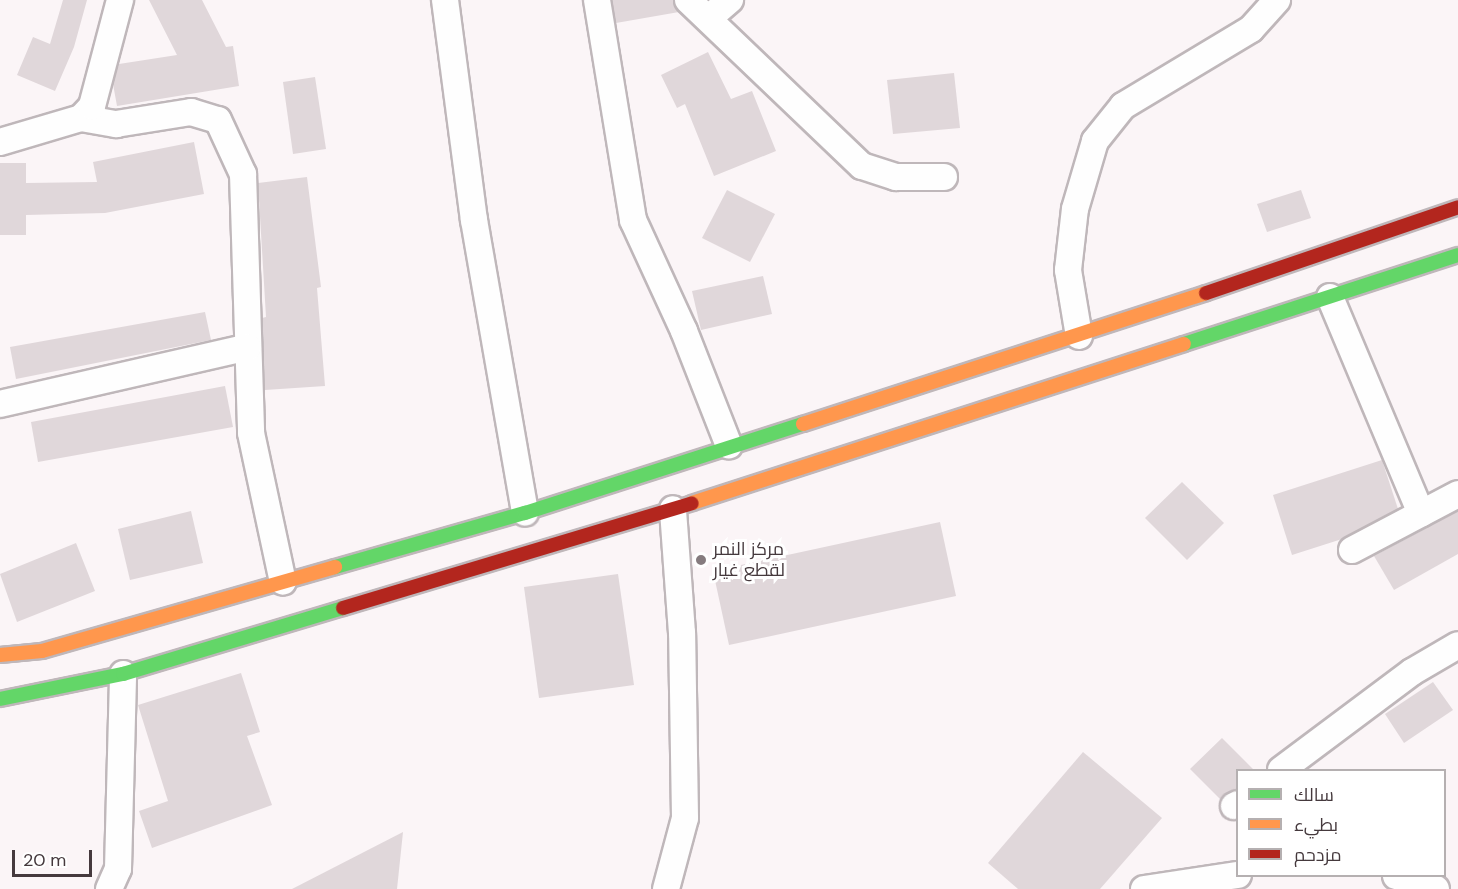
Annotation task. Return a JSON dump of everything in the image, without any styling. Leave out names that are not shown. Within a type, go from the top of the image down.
[{"type":"street","points":[[81,118],[92,106],[120,0]]},
{"type":"street","points":[[445,0],[474,220],[525,513]]},
{"type":"street","points":[[597,0],[633,220],[684,331],[729,446]]},
{"type":"street","points":[[688,0],[861,166],[896,177],[944,177]]},
{"type":"street","points":[[709,18],[730,0]]},
{"type":"street","points":[[1079,336],[1068,270],[1075,209],[1095,141],[1123,106],[1251,29],[1277,0]]},
{"type":"street","points":[[0,142],[81,118],[116,124],[191,112],[218,120],[243,174],[251,433],[283,582]]},
{"type":"street","points":[[0,655],[42,651],[525,513],[806,421],[1079,336],[1458,207]]},
{"type":"street","points":[[0,699],[123,674],[674,509],[820,464],[1458,255]]},
{"type":"street","points":[[1330,297],[1421,514]]},
{"type":"street","points":[[0,404],[248,347]]},
{"type":"street","points":[[806,421],[820,464]]},
{"type":"street","points":[[1352,550],[1458,494]]},
{"type":"street","points":[[666,889],[685,818],[682,633],[674,509]]},
{"type":"street","points":[[1284,769],[1412,672],[1458,645]]},
{"type":"street","points":[[109,889],[118,869],[123,674]]},
{"type":"street","points":[[1144,889],[1236,875]]},
{"type":"street","points":[[1399,877],[1436,889]]},
{"type":"building","points":[[63,0],[87,0],[74,47],[55,91],[17,75],[33,37],[50,44]]},
{"type":"building","points":[[149,0],[202,0],[226,47],[233,46],[239,86],[117,106],[113,84],[119,64],[177,55]]},
{"type":"building","points":[[612,0],[673,0],[679,12],[616,23]]},
{"type":"building","points":[[708,52],[731,99],[752,91],[776,151],[714,176],[685,104],[677,108],[661,75]]},
{"type":"building","points":[[954,73],[960,128],[893,134],[887,80]]},
{"type":"building","points":[[315,77],[326,149],[293,154],[283,82]]},
{"type":"building","points":[[194,142],[204,194],[105,213],[26,215],[26,235],[0,235],[0,163],[26,163],[26,183],[97,182],[93,162]]},
{"type":"building","points":[[307,177],[321,287],[317,288],[325,386],[265,390],[262,318],[266,317],[258,183]]},
{"type":"building","points":[[727,190],[775,214],[750,262],[702,238]]},
{"type":"building","points":[[1301,190],[1311,218],[1267,232],[1257,204]]},
{"type":"building","points":[[763,276],[772,314],[701,330],[692,291]]},
{"type":"building","points":[[205,312],[211,340],[16,379],[10,347]]},
{"type":"building","points":[[225,386],[233,427],[38,462],[31,422]]},
{"type":"building","points":[[1382,460],[1398,509],[1342,539],[1292,555],[1273,495]]},
{"type":"building","points":[[1182,482],[1224,523],[1187,560],[1145,518]]},
{"type":"building","points":[[191,511],[203,563],[130,580],[118,529]]},
{"type":"building","points":[[1458,511],[1458,554],[1394,590],[1374,556]]},
{"type":"building","points":[[940,522],[956,596],[729,645],[713,571]]},
{"type":"building","points":[[76,543],[95,591],[17,622],[0,574]]},
{"type":"building","points":[[618,574],[634,685],[539,698],[524,587]]},
{"type":"building","points":[[241,673],[260,732],[247,736],[272,805],[152,848],[139,811],[168,801],[138,705]]},
{"type":"building","points":[[1433,682],[1453,710],[1404,743],[1385,714]]},
{"type":"building","points":[[1222,738],[1253,769],[1236,769],[1236,789],[1221,800],[1190,769]]},
{"type":"building","points":[[1083,752],[1162,818],[1100,889],[1018,889],[988,863]]},
{"type":"building","points":[[403,832],[397,889],[292,889]]},
{"type":"traffic: fast","points":[[1184,344],[1458,255]]},
{"type":"traffic: fast","points":[[335,567],[525,513],[803,424]]},
{"type":"traffic: fast","points":[[0,699],[123,674],[343,608]]},
{"type":"traffic: slow","points":[[803,424],[1206,293]]},
{"type":"traffic: slow","points":[[692,503],[1184,344]]},
{"type":"traffic: slow","points":[[0,655],[42,651],[335,567]]},
{"type":"traffic: jam","points":[[1206,293],[1458,207]]},
{"type":"traffic: jam","points":[[343,608],[692,503]]},
{"type":"place","name":"مركز النمر لقطع غيار","points":[[701,560]]}]
